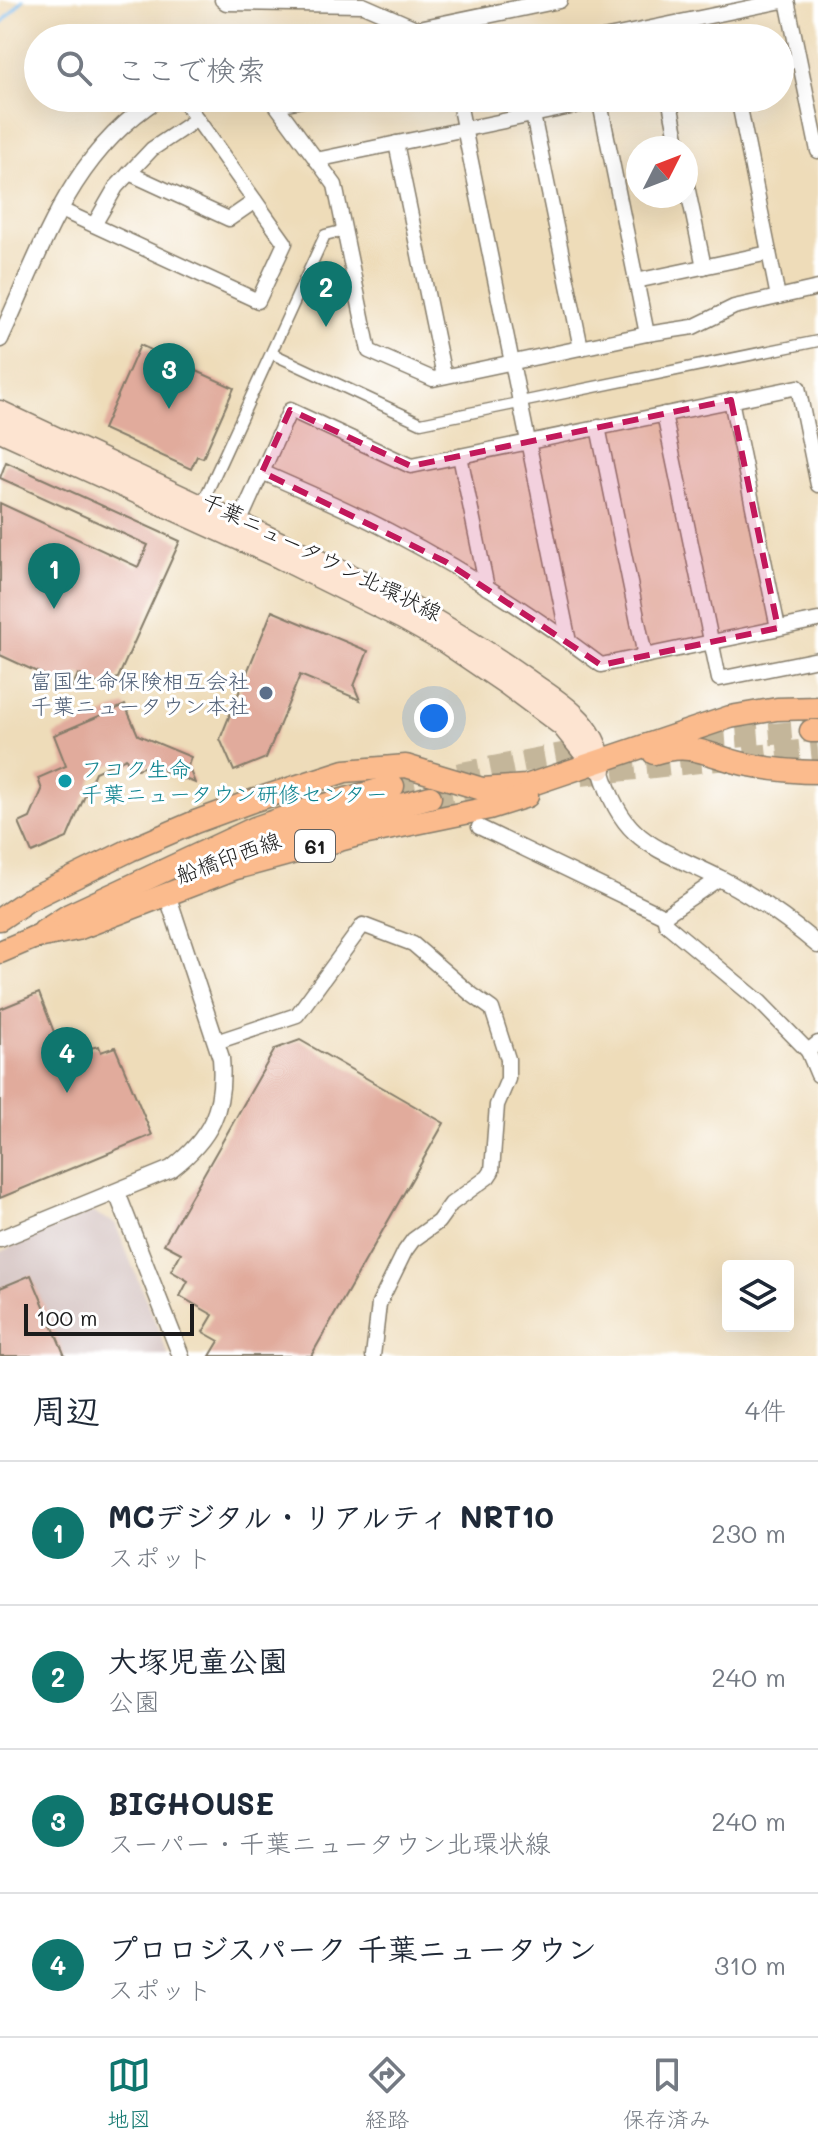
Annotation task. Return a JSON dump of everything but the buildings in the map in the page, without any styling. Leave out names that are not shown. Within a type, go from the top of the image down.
[{"type":"main road","name":"千葉ニュータウン北環状線","points":[[0,411],[233,526],[445,643],[562,726],[598,764]]},
{"type":"main road","name":"千葉ニュータウン北環状線","points":[[0,431],[233,526]]},
{"type":"main road","name":"61","points":[[33,938],[77,929],[233,869],[308,848],[489,808],[598,764],[730,717],[777,709],[818,708]]},
{"type":"main road","points":[[598,764],[670,748],[708,751],[741,763],[792,772],[818,772]]},
{"type":"main road","name":"61","points":[[0,919],[28,900],[182,827],[345,771],[406,766],[482,789],[503,789],[526,786],[598,764]]},
{"type":"main road","name":"船橋印西線","points":[[33,938],[69,915],[255,828],[393,786]]},
{"type":"main road","name":"船橋印西線","points":[[0,952],[150,885],[246,848],[430,797]]},
{"type":"street","points":[[222,0],[226,3],[363,5],[407,24]]},
{"type":"street","points":[[470,24],[559,0]]},
{"type":"street","points":[[671,24],[787,0],[792,24]]},
{"type":"street","points":[[794,35],[818,151]]},
{"type":"street","points":[[794,61],[799,60]]},
{"type":"street","points":[[0,339],[71,185],[118,128],[140,112]]},
{"type":"street","points":[[59,209],[258,301],[285,243],[192,112]]},
{"type":"street","points":[[281,112],[335,185],[369,351],[433,379],[693,327],[734,307],[818,288]]},
{"type":"street","points":[[461,112],[569,642]]},
{"type":"street","points":[[316,160],[546,112]]},
{"type":"street","points":[[606,112],[647,334]]},
{"type":"street","points":[[672,112],[677,136]]},
{"type":"street","points":[[741,112],[778,297]]},
{"type":"street","points":[[533,115],[581,348]]},
{"type":"street","points":[[94,225],[116,187],[152,149],[197,119]]},
{"type":"street","points":[[396,143],[444,376]]},
{"type":"street","points":[[129,173],[229,219],[255,201]]},
{"type":"street","points":[[692,208],[704,267]]},
{"type":"street","points":[[206,495],[325,235],[345,230]]},
{"type":"street","points":[[636,281],[769,253]]},
{"type":"street","points":[[526,401],[818,341]]},
{"type":"street","points":[[273,354],[421,423],[514,404]]},
{"type":"street","points":[[233,526],[290,410],[411,466],[798,387],[812,423],[818,485]]},
{"type":"street","points":[[731,400],[778,628]]},
{"type":"street","points":[[664,414],[719,679],[818,659]]},
{"type":"street","points":[[598,427],[645,656]]},
{"type":"street","points":[[460,456],[487,588]]},
{"type":"street","points":[[262,472],[388,530],[487,588],[601,665],[818,620]]},
{"type":"street","points":[[598,764],[619,815],[643,840],[758,900],[818,945]]},
{"type":"street","points":[[479,827],[664,916]]},
{"type":"street","points":[[664,916],[720,878]]},
{"type":"street","points":[[0,1239],[171,1169],[195,1151],[210,1129],[220,1103],[223,1079],[221,1058],[167,894]]},
{"type":"street","points":[[664,916],[666,924],[675,934],[813,1047],[818,1075]]},
{"type":"street","points":[[216,1042],[297,1015],[363,925],[413,944],[492,1009],[508,1059],[508,1079],[497,1105],[492,1171],[451,1204],[438,1222],[413,1240],[405,1251],[379,1304],[373,1356]]},
{"type":"street","points":[[117,1193],[181,1356]]},
{"type":"highlighted area","points":[[731,400],[778,628],[601,665],[446,562],[262,472],[290,410],[411,466]]},
{"type":"shaded area","points":[[92,1212],[115,1223],[169,1356],[0,1356],[0,1252]]},
{"type":"waterway","points":[[1,24],[23,0]]},
{"type":"tunnel","points":[[671,742],[811,731]]},
{"type":"tunnel","points":[[581,775],[818,749]]},
{"type":"tunnel","points":[[393,786],[562,754],[601,750]]},
{"type":"tunnel","points":[[430,797],[483,788]]},
{"type":"place","name":"大塚児童公園","points":[[326,327]]},
{"type":"place","name":"BIGHOUSE","points":[[169,409]]},
{"type":"place","name":"MCデジタル・リアルティ NRT10","points":[[54,609]]},
{"type":"place","name":"富国生命保険相互会社 千葉ニュータウン本社","points":[[266,693]]},
{"type":"place","name":"フコク生命 千葉ニュータウン研修センター","points":[[65,781]]},
{"type":"place","name":"プロロジスパーク 千葉ニュータウン","points":[[67,1093]]}]
